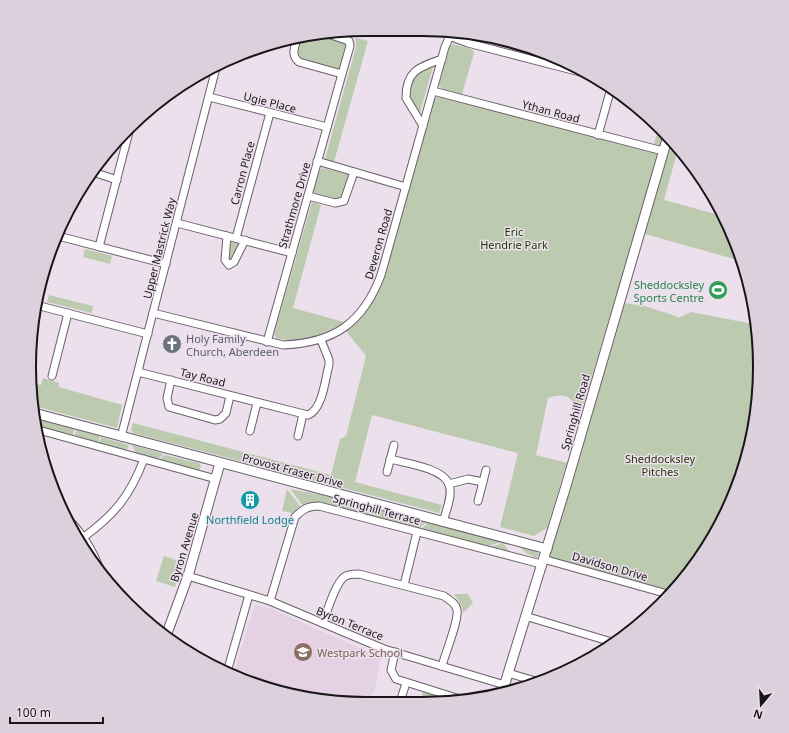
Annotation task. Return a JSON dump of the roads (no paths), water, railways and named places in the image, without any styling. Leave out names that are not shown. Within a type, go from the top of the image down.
[{"type":"street","name":"Deveron Road","points":[[153,313],[283,345],[303,344],[321,340],[336,333],[351,323],[367,306],[376,290],[449,37]]},
{"type":"street","name":"Strathmore Drive","points":[[267,342],[350,46],[349,41],[339,38]]},
{"type":"street","points":[[459,38],[468,43],[565,68]]},
{"type":"street","points":[[296,43],[294,54],[295,59],[299,62],[342,74]]},
{"type":"street","points":[[423,126],[406,98],[411,76],[416,69],[442,58]]},
{"type":"street","name":"Upper Mastrick Way","points":[[121,437],[215,73]]},
{"type":"street","name":"Ythan Road","points":[[433,91],[663,151]]},
{"type":"street","points":[[598,135],[609,94]]},
{"type":"street","name":"Ugie Place","points":[[208,98],[327,127]]},
{"type":"street","name":"Carron Place","points":[[236,238],[270,113]]},
{"type":"street","points":[[99,247],[127,139]]},
{"type":"street","name":"Springhill Road","points":[[505,687],[525,616],[547,549],[666,143]]},
{"type":"street","points":[[318,162],[406,187]]},
{"type":"street","points":[[308,196],[335,203],[344,201],[354,172]]},
{"type":"street","points":[[98,174],[117,180]]},
{"type":"street","points":[[177,222],[292,253]]},
{"type":"street","points":[[227,236],[225,260],[229,265],[234,262],[246,240]]},
{"type":"street","points":[[62,237],[166,264]]},
{"type":"street","points":[[41,306],[148,334]]},
{"type":"street","points":[[52,376],[68,313]]},
{"type":"street","points":[[298,436],[303,414],[308,415],[316,410],[322,392],[329,360],[321,340]]},
{"type":"street","name":"Tay Road","points":[[138,372],[303,414]]},
{"type":"street","name":"Tay Road","points":[[171,380],[167,398],[170,407],[215,420],[223,417],[230,396]]},
{"type":"street","points":[[250,432],[257,403]]},
{"type":"street","name":"Provost Fraser Drive","points":[[40,415],[547,549]]},
{"type":"street","points":[[42,431],[216,479]]},
{"type":"street","points":[[387,472],[394,445]]},
{"type":"street","points":[[84,537],[106,520],[122,504],[134,484],[144,459]]},
{"type":"street","points":[[390,459],[437,472],[444,477],[449,484],[450,494],[443,522]]},
{"type":"street","name":"Byron Avenue","points":[[168,631],[188,576],[220,463]]},
{"type":"street","points":[[478,501],[486,470]]},
{"type":"street","points":[[449,484],[468,479],[483,482]]},
{"type":"street","name":"Springhill Terrace","points":[[270,601],[295,517],[303,509],[310,506],[319,506],[417,532],[542,561]]},
{"type":"street","points":[[404,585],[417,532]]},
{"type":"street","points":[[81,534],[87,543]]},
{"type":"street","name":"Davidson Drive","points":[[542,561],[663,593]]},
{"type":"street","points":[[323,623],[339,584],[344,578],[351,574],[359,574],[444,596],[453,602],[457,609],[456,619],[442,666]]},
{"type":"street","name":"Byron Terrace","points":[[188,576],[270,601],[395,652],[442,666],[501,688]]},
{"type":"street","points":[[228,667],[249,595]]},
{"type":"street","points":[[525,616],[607,641]]},
{"type":"street","points":[[395,652],[391,665],[392,675],[396,679],[448,696]]},
{"type":"street","points":[[508,673],[529,679]]},
{"type":"street","points":[[402,697],[406,683]]},
{"type":"place","name":"Sheddocksley Sports Centre","points":[[718,290]]},
{"type":"place","name":"Holy Family Church, Aberdeen","points":[[172,344]]},
{"type":"place","name":"Northfield Lodge","points":[[250,500]]},
{"type":"place","name":"Westpark School","points":[[303,652]]},
{"type":"park label","name":"Eric Hendrie Park","points":[[514,237]]},
{"type":"park label","name":"Sheddocksley Pitches","points":[[660,464]]}]
